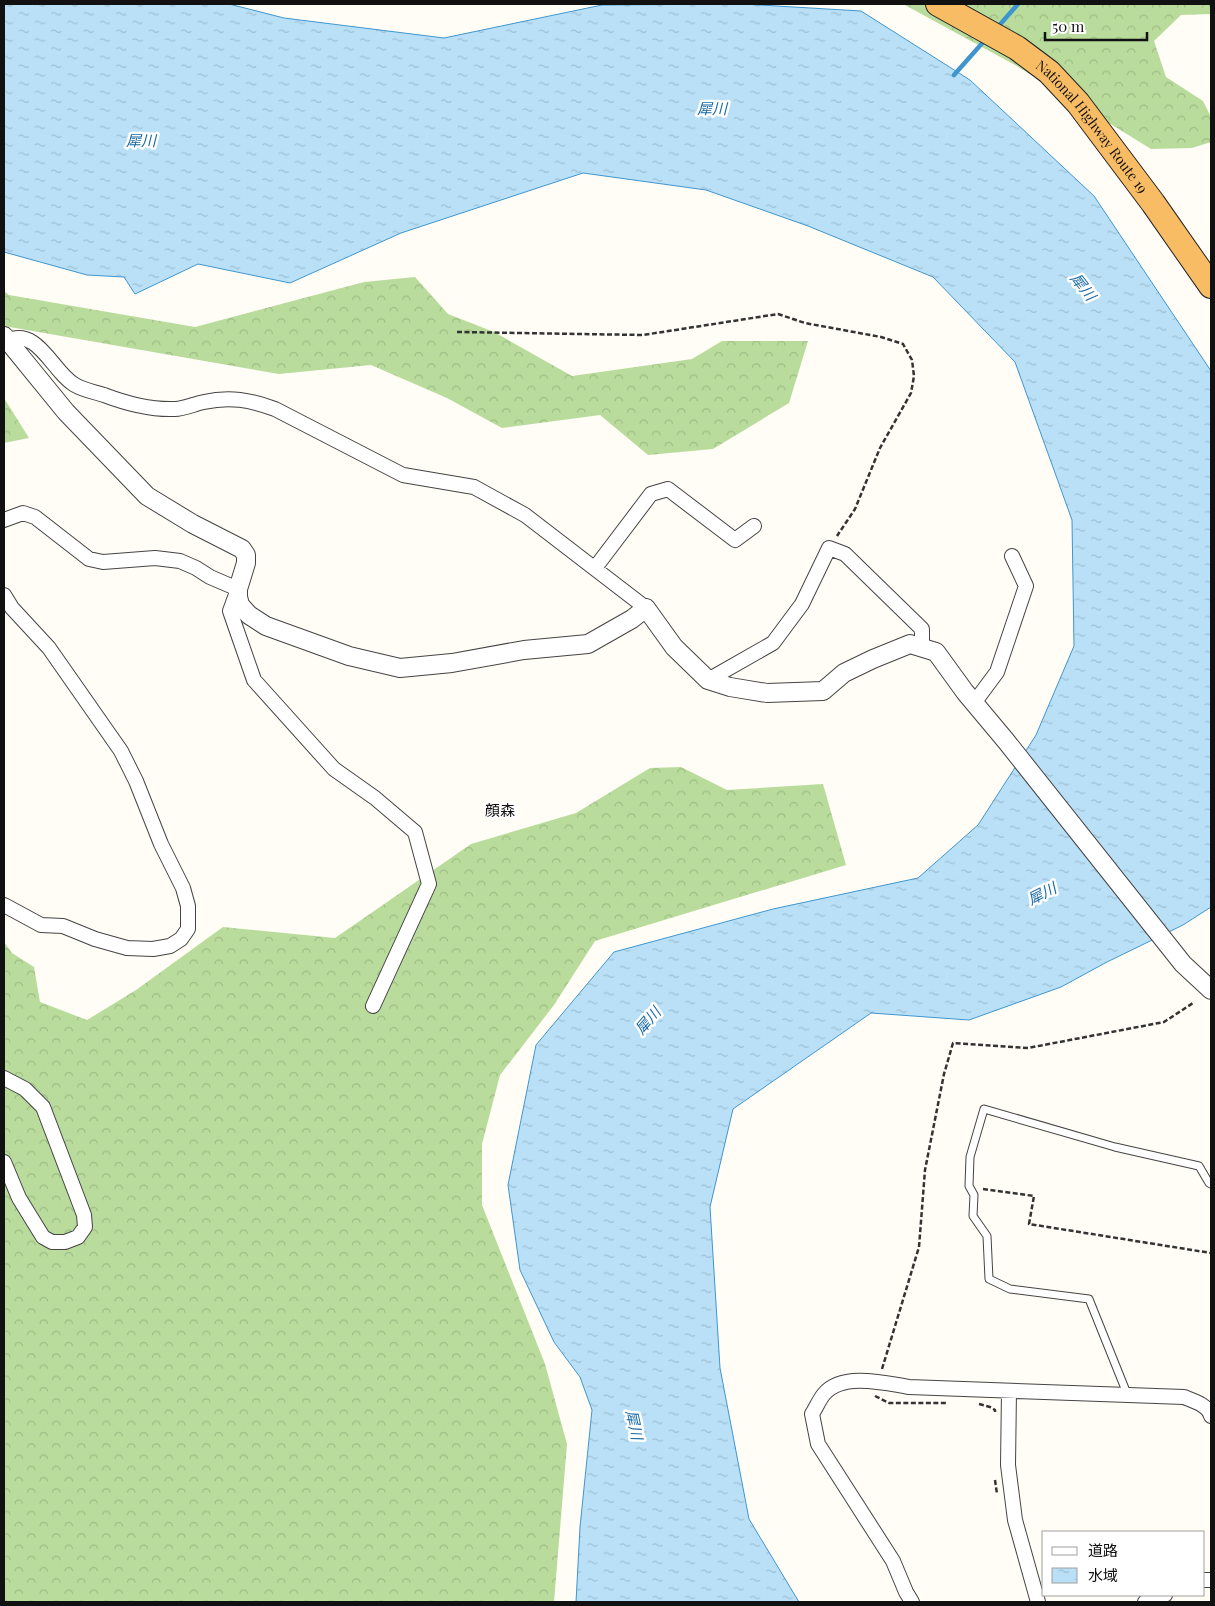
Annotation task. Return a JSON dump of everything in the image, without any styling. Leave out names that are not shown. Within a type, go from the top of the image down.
[{"type":"highway","name":"National Highway Route 19","points":[[938,4],[1017,48],[1049,72],[1078,102],[1153,203],[1211,286]]},
{"type":"street","points":[[373,1006],[428,884],[415,832],[375,798],[334,769],[254,680],[230,611],[246,563],[246,555],[242,549],[193,524],[147,496],[66,412],[6,339],[16,337],[28,339],[74,385],[114,399],[138,404],[153,410],[178,409],[226,398],[254,402],[275,409],[403,475],[474,487],[525,515],[595,568],[625,594],[646,608],[674,647],[708,680],[730,687],[768,693],[823,690],[844,674],[872,658],[910,644],[936,652],[974,703],[1006,740],[1183,964],[1211,990]]},
{"type":"street","points":[[595,568],[651,494],[668,489],[735,540],[754,526]]},
{"type":"street","points":[[4,520],[23,513],[35,516],[89,559],[103,562],[155,558],[180,561],[238,589]]},
{"type":"street","points":[[708,680],[773,643],[802,604],[829,548],[845,554],[922,629],[922,648]]},
{"type":"street","points":[[974,703],[997,672],[1026,586],[1012,556]]},
{"type":"street","points":[[238,589],[240,605],[249,616],[266,626],[349,656],[400,668],[452,663],[524,650],[588,644],[632,619],[646,608]]},
{"type":"street","points":[[4,595],[12,608],[49,648],[121,751],[136,780],[161,844],[183,888],[188,906],[188,929],[181,939],[170,946],[153,949],[128,948],[95,939],[63,926],[41,925],[4,905]]},
{"type":"street","points":[[4,1078],[25,1088],[43,1107],[84,1215],[85,1227],[78,1237],[65,1242],[52,1242],[43,1237],[19,1198],[4,1162]]},
{"type":"street","points":[[912,1602],[893,1561],[818,1444],[812,1414],[825,1393],[844,1382],[869,1381],[909,1387],[1184,1397],[1202,1405],[1210,1412],[1211,1416]]},
{"type":"street","points":[[1009,1391],[1008,1465],[1015,1520],[1038,1602]]},
{"type":"street","points":[[1145,1602],[1161,1596]]},
{"type":"lane","points":[[1129,1396],[1089,1299],[1010,1289],[989,1279],[987,1236],[973,1216],[974,1195],[969,1186],[970,1157],[984,1109],[1115,1147],[1199,1166],[1211,1184]]},
{"type":"path","points":[[457,332],[643,335],[778,314],[805,323],[881,337],[902,344],[912,360],[914,376],[911,393],[880,448],[855,509],[829,548]]},
{"type":"path","points":[[969,1186],[1034,1196],[1029,1224],[1211,1253]]},
{"type":"path","points":[[869,1381],[876,1396],[889,1403],[957,1404]]},
{"type":"path","points":[[976,1404],[995,1410],[995,1416]]},
{"type":"path","points":[[995,1477],[997,1495]]},
{"type":"green space","points":[[903,4],[1211,4],[1211,14],[1181,15],[1154,41],[1166,77],[1203,101],[1211,117],[1211,142],[1192,148],[1151,149],[1015,65]]},
{"type":"green space","points":[[415,277],[448,314],[494,332],[572,376],[692,359],[722,341],[808,341],[789,403],[713,449],[648,455],[600,415],[502,428],[447,398],[371,365],[279,374],[4,326],[4,291],[9,295],[195,327],[364,282]]},
{"type":"green space","points":[[4,398],[29,438],[4,443]]},
{"type":"green space","points":[[681,767],[727,790],[823,784],[846,865],[595,941],[554,1005],[500,1075],[482,1144],[482,1205],[545,1364],[567,1444],[554,1602],[4,1602],[4,942],[12,953],[34,967],[40,1002],[87,1020],[136,990],[223,927],[335,938],[471,844],[576,813],[650,768]]},
{"type":"water","name":"犀川","points":[[4,4],[229,4],[284,18],[444,38],[602,5],[743,4],[861,11],[970,80],[1094,196],[1211,371],[1211,907],[1183,925],[1061,987],[969,1020],[871,1013],[733,1109],[710,1207],[720,1368],[749,1519],[799,1602],[576,1602],[580,1527],[592,1410],[580,1377],[554,1342],[520,1270],[508,1185],[536,1045],[614,952],[773,909],[918,878],[978,825],[1036,735],[1074,646],[1072,520],[1015,362],[933,277],[808,226],[706,190],[583,173],[401,233],[290,283],[198,264],[135,294],[124,277],[87,275],[4,252]]},
{"type":"waterway","points":[[996,29],[1018,4]]},
{"type":"waterway","points":[[954,75],[985,40]]},
{"type":"district","name":"顔森","points":[[500,811]]}]
